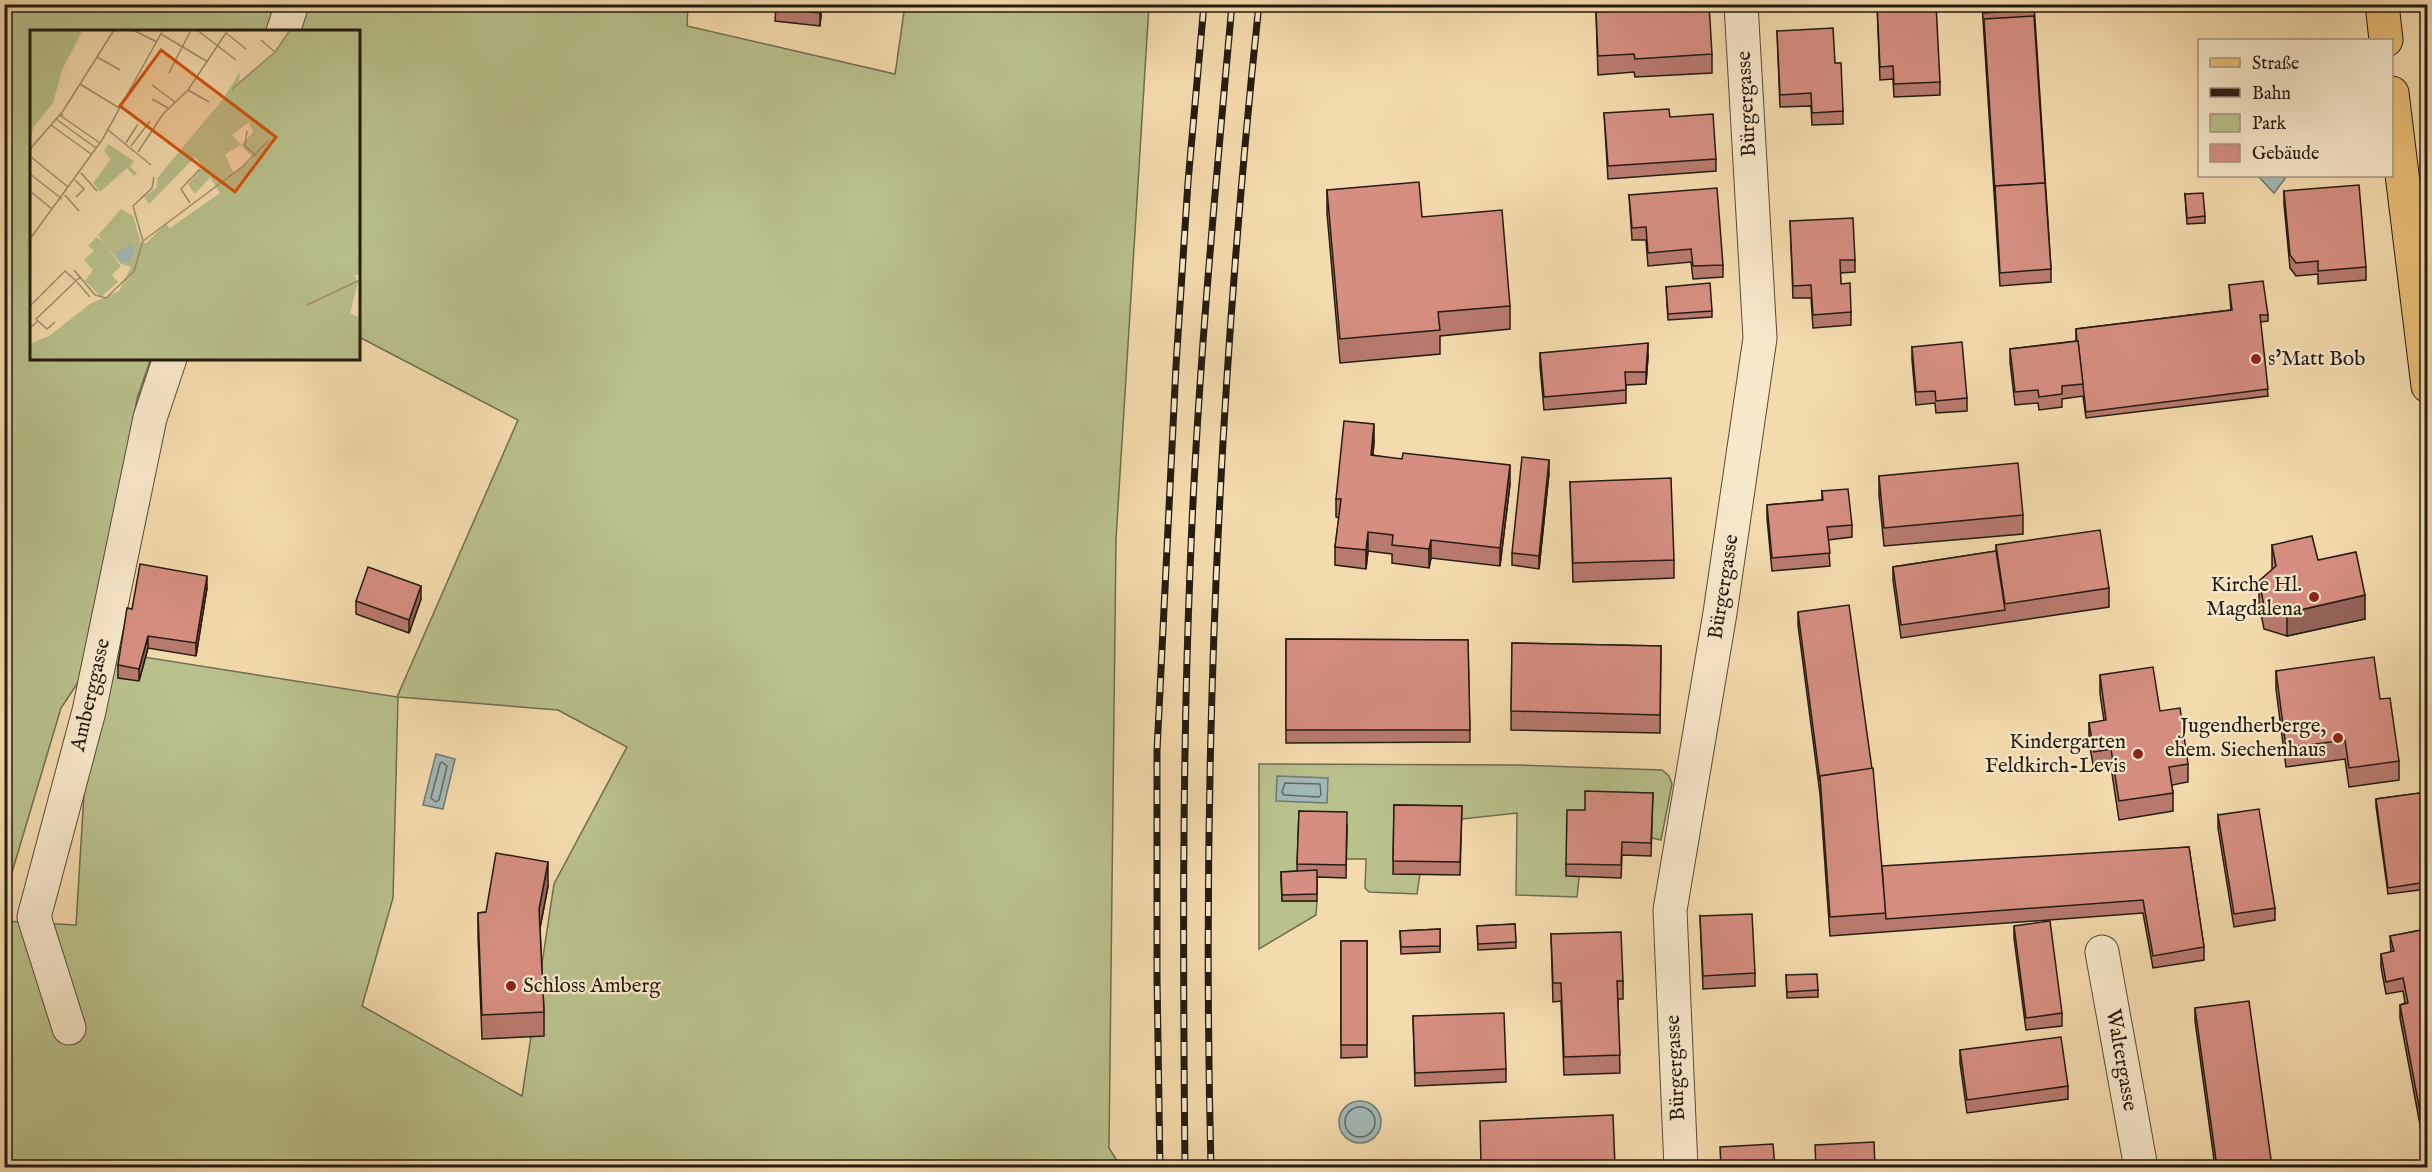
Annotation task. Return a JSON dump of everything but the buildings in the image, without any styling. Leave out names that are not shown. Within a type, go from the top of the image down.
[{"type":"main road","points":[[2382,4],[2386,39]]},
{"type":"main road","points":[[2393,109],[2427,386]]},
{"type":"street","points":[[284,30],[292,4]]},
{"type":"street","name":"Bürgergasse","points":[[1681,1167],[1670,910],[1720,613],[1760,338],[1741,4]]},
{"type":"street","name":"Amberggasse","points":[[69,1028],[34,917],[89,711],[150,418],[169,360]]},
{"type":"street","name":"Waltergasse","points":[[2102,952],[2141,1167]]},
{"type":"green space","points":[[5,5],[688,5],[687,26],[895,74],[905,5],[1149,5],[1116,539],[1109,1148],[1121,1167],[5,1167],[4,921],[76,925],[89,711],[98,652],[61,708],[10,879],[5,880]],"holes":[[[30,30],[360,30],[360,338],[518,420],[397,697],[99,650],[137,399],[150,360],[30,360]],[[398,697],[558,710],[627,747],[554,884],[522,1096],[362,1006],[393,898]]]},
{"type":"green space","points":[[1259,764],[1519,765],[1662,770],[1669,776],[1672,784],[1661,840],[1585,823],[1577,897],[1516,895],[1517,813],[1462,819],[1420,874],[1417,894],[1369,892],[1365,888],[1366,859],[1346,859],[1347,825],[1297,876],[1281,879],[1282,901],[1317,901],[1316,915],[1259,949]]},
{"type":"water","points":[[2259,177],[2286,177],[2274,193]]},
{"type":"water","points":[[436,754],[455,759],[443,809],[423,805]]},
{"type":"water","points":[[1277,776],[1328,778],[1327,803],[1276,801]]},
{"type":"water","points":[[1360,1101],[1375,1107],[1381,1122],[1375,1137],[1360,1143],[1345,1137],[1339,1122],[1345,1107]]},
{"type":"railway","points":[[1160,1168],[1157,751],[1176,366],[1188,182],[1204,4]]},
{"type":"railway","points":[[1185,1168],[1184,794],[1187,645],[1202,358],[1232,4]]},
{"type":"railway","points":[[1211,1168],[1209,877],[1216,585],[1233,294],[1259,4]]},
{"type":"place","name":"s'Matt Bob","points":[[2256,359]]},
{"type":"place","name":"Kirche Hl. Magdalena","points":[[2314,597]]},
{"type":"place","name":"Jugendherberge, ehem. Siechenhaus","points":[[2338,738]]},
{"type":"place","name":"Kindergarten Feldkirch-Levis","points":[[2138,754]]},
{"type":"place","name":"Schloss Amberg","points":[[511,986]]}]
